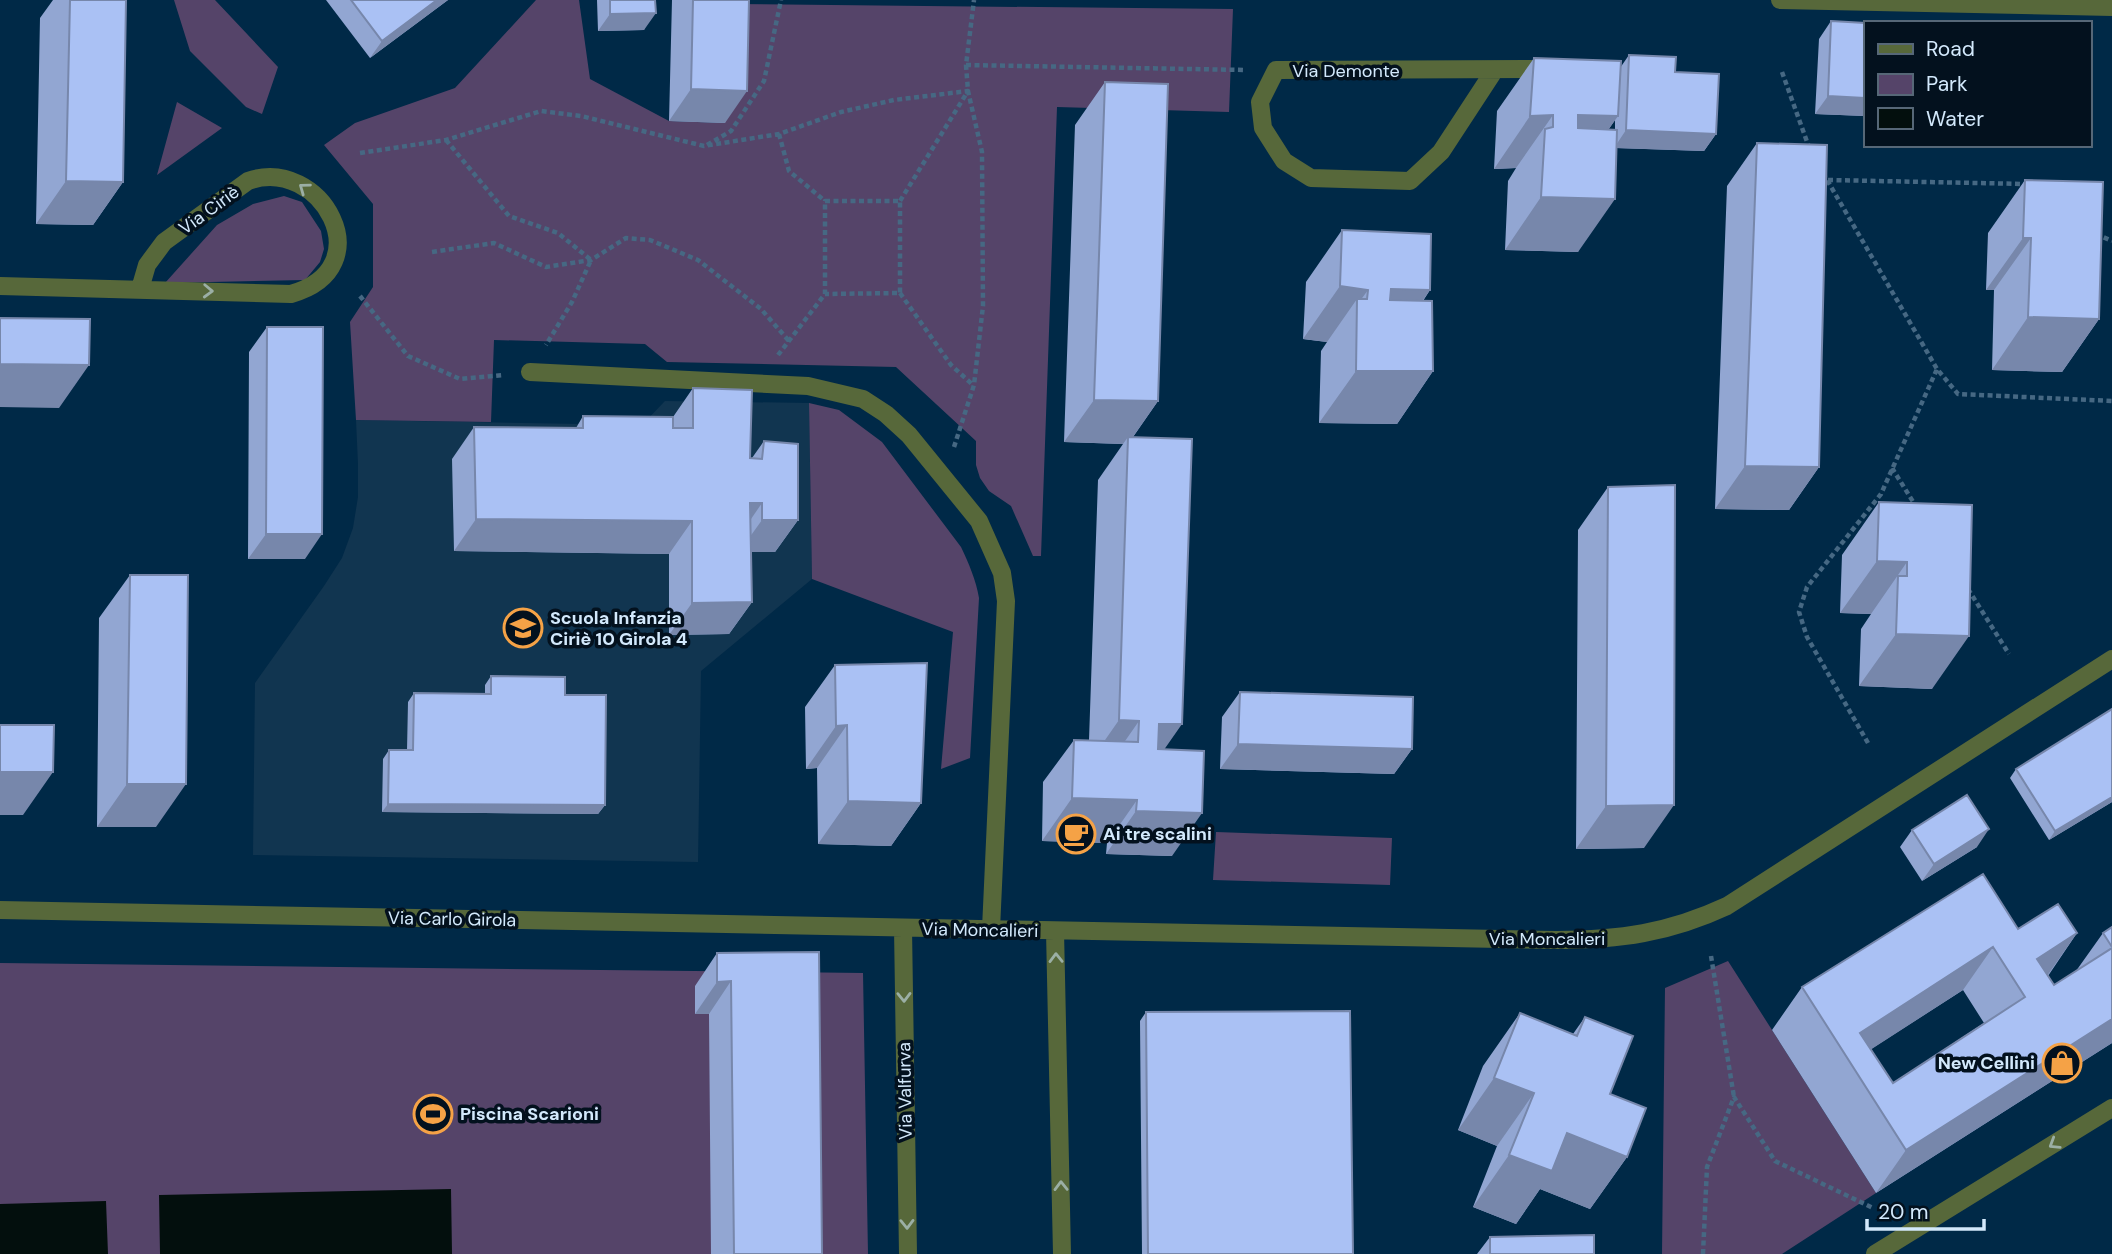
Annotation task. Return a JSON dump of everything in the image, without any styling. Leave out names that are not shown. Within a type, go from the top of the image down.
[{"type":"street","points":[[1780,0],[2112,7]]},
{"type":"street","name":"Via Demonte","points":[[1494,71],[1441,152],[1410,181],[1311,178],[1284,161],[1263,128],[1260,102],[1276,70],[1573,69]]},
{"type":"street","name":"Via Ciriè","points":[[0,286],[291,294],[309,289],[330,271],[337,259],[338,244],[334,219],[317,198],[295,181],[273,176],[248,181],[164,242],[147,265],[140,289]]},
{"type":"street","points":[[530,372],[808,386],[863,399],[886,414],[909,435],[944,477],[979,521],[1002,573],[1006,601],[991,929]]},
{"type":"street","name":"Via Moncalieri","points":[[903,928],[1556,940],[1603,940],[1659,932],[1700,919],[1727,906],[2112,659]]},
{"type":"street","name":"Via Carlo Girola","points":[[0,910],[903,928]]},
{"type":"street","name":"Via Valfurva","points":[[903,928],[908,1254]]},
{"type":"street","points":[[1055,931],[1062,1254]]},
{"type":"street","points":[[1875,1254],[2112,1108]]},
{"type":"path","points":[[704,146],[731,131],[764,81],[781,0]]},
{"type":"path","points":[[944,477],[974,385],[983,306],[982,152],[968,91],[966,65],[974,0]]},
{"type":"path","points":[[966,65],[1276,70]]},
{"type":"path","points":[[1782,72],[1807,145],[1814,157]]},
{"type":"path","points":[[360,153],[446,140],[541,111],[581,116],[704,146],[779,134],[841,112],[894,100],[968,91]]},
{"type":"path","points":[[968,91],[900,201],[900,293],[951,365],[974,385]]},
{"type":"path","points":[[779,134],[789,171],[825,201],[900,201]]},
{"type":"path","points":[[446,140],[509,216],[558,233],[591,260]]},
{"type":"path","points":[[1821,169],[1937,369],[1958,394],[2112,401]]},
{"type":"path","points":[[1828,180],[2037,185]]},
{"type":"path","points":[[756,384],[825,294],[825,201]]},
{"type":"path","points":[[2092,232],[2112,241]]},
{"type":"path","points":[[432,252],[494,243],[546,267],[591,260],[625,238],[650,240],[698,260],[761,309],[789,341]]},
{"type":"path","points":[[360,296],[408,356],[460,379],[530,372],[572,302],[591,260]]},
{"type":"path","points":[[825,294],[900,293]]},
{"type":"path","points":[[1868,743],[1807,637],[1799,612],[1807,587],[1881,494],[1937,369]]},
{"type":"path","points":[[1892,468],[1922,514]]},
{"type":"path","points":[[1965,584],[2009,654]]},
{"type":"path","points":[[1711,956],[1734,1097],[1775,1161],[1873,1208]]},
{"type":"path","points":[[1703,1254],[1707,1167],[1734,1097]]},
{"type":"shaded area","name":"Scuola Infanzia Ciriè 10 Girola 4","points":[[665,401],[809,403],[812,579],[701,671],[698,862],[253,855],[255,683],[342,558],[353,528],[358,497],[356,420],[642,425]]},
{"type":"green space","points":[[174,0],[215,0],[278,67],[262,114],[246,107],[190,51]]},
{"type":"green space","points":[[536,0],[579,0],[590,79],[669,121],[724,123],[727,4],[1233,9],[1229,112],[1057,107],[1041,556],[1033,556],[1011,506],[989,491],[980,478],[976,465],[976,441],[896,367],[667,362],[645,344],[494,340],[491,422],[356,420],[350,322],[373,287],[373,204],[324,145],[355,123],[455,88]]},
{"type":"green space","points":[[177,102],[222,128],[157,175]]},
{"type":"green space","points":[[284,196],[302,202],[321,231],[324,249],[320,262],[305,280],[165,283],[217,225],[253,204]]},
{"type":"green space","points":[[809,403],[839,410],[882,442],[964,553],[979,598],[970,758],[941,769],[953,632],[812,579]]},
{"type":"green space","points":[[1216,832],[1392,838],[1390,885],[1213,880]]},
{"type":"green space","points":[[1728,961],[1876,1193],[1782,1254],[1662,1254],[1665,988]]},
{"type":"green space","name":"Piscina Scarioni","points":[[0,963],[863,973],[868,1254],[0,1254]]},
{"type":"water","points":[[451,1189],[452,1254],[160,1254],[159,1195]]},
{"type":"water","points":[[106,1201],[108,1254],[0,1254],[0,1204]]},
{"type":"building","points":[[70,0],[126,0],[123,182],[66,181]]},
{"type":"building","points":[[351,0],[437,0],[382,41]]},
{"type":"building","points":[[610,0],[655,0],[656,13],[610,14]]},
{"type":"building","points":[[693,0],[749,0],[747,91],[691,89]]},
{"type":"building","points":[[1831,21],[1864,23],[1864,98],[1828,96]]},
{"type":"building","points":[[1629,55],[1676,57],[1675,72],[1719,74],[1716,134],[1626,130]]},
{"type":"building","points":[[1534,58],[1621,61],[1618,116],[1578,115],[1578,128],[1617,130],[1615,199],[1541,197],[1545,129],[1553,127],[1553,115],[1530,116]]},
{"type":"building","points":[[1105,82],[1168,84],[1158,401],[1094,400]]},
{"type":"building","points":[[1757,143],[1827,145],[1819,467],[1745,466]]},
{"type":"building","points":[[2025,180],[2103,182],[2099,319],[2028,317],[2031,238],[2023,238]]},
{"type":"building","points":[[1342,230],[1431,234],[1430,290],[1391,289],[1390,300],[1432,301],[1433,371],[1356,371],[1357,299],[1367,299],[1368,290],[1340,286]]},
{"type":"building","points":[[0,318],[90,319],[89,365],[0,364]]},
{"type":"building","points":[[267,327],[323,327],[322,534],[266,534]]},
{"type":"building","points":[[693,388],[752,390],[750,458],[762,459],[764,441],[798,444],[798,520],[762,520],[762,503],[750,503],[752,602],[692,603],[692,521],[476,519],[474,427],[583,428],[583,416],[673,417],[673,428],[693,428]]},
{"type":"building","points":[[1128,437],[1192,439],[1182,724],[1159,724],[1158,749],[1204,751],[1202,813],[1136,811],[1137,800],[1072,798],[1074,740],[1138,742],[1139,721],[1119,720]]},
{"type":"building","points":[[1675,485],[1674,805],[1606,806],[1608,487]]},
{"type":"building","points":[[1879,502],[1972,505],[1969,636],[1896,634],[1898,576],[1907,576],[1907,562],[1877,561]]},
{"type":"building","points":[[130,575],[188,575],[186,784],[127,784]]},
{"type":"building","points":[[927,663],[921,803],[848,801],[847,725],[836,726],[835,665]]},
{"type":"building","points":[[491,676],[565,677],[565,695],[606,695],[605,805],[388,804],[389,750],[413,750],[414,693],[491,694]]},
{"type":"building","points":[[1240,692],[1413,697],[1412,749],[1238,744]]},
{"type":"building","points":[[2112,709],[2112,797],[2055,831],[2016,769]]},
{"type":"building","points":[[0,725],[54,725],[53,772],[0,772]]},
{"type":"building","points":[[1967,795],[1989,829],[1934,864],[1912,830]]},
{"type":"building","points":[[1983,874],[2018,929],[2058,904],[2077,933],[2037,959],[2054,985],[2112,948],[2112,1019],[1906,1150],[1802,987]],"holes":[[[1993,947],[2025,997],[1893,1083],[1860,1033]]]},
{"type":"building","points":[[2112,927],[2112,947],[2103,933]]},
{"type":"building","points":[[819,952],[822,1254],[734,1254],[731,981],[717,982],[717,953]]},
{"type":"building","points":[[1350,1011],[1353,1254],[1148,1254],[1146,1012]]},
{"type":"building","points":[[1520,1013],[1577,1036],[1585,1017],[1633,1036],[1610,1094],[1646,1108],[1627,1157],[1567,1133],[1552,1171],[1509,1155],[1534,1093],[1494,1078]]},
{"type":"building","points":[[1594,1235],[1594,1254],[1490,1254],[1490,1237]]},
{"type":"place","name":"Scuola Infanzia Ciriè 10 Girola 4","points":[[523,628]]},
{"type":"place","name":"Ai tre scalini","points":[[1076,834]]},
{"type":"place","name":"New Cellini","points":[[2062,1063]]},
{"type":"place","name":"Piscina Scarioni","points":[[433,1114]]}]
